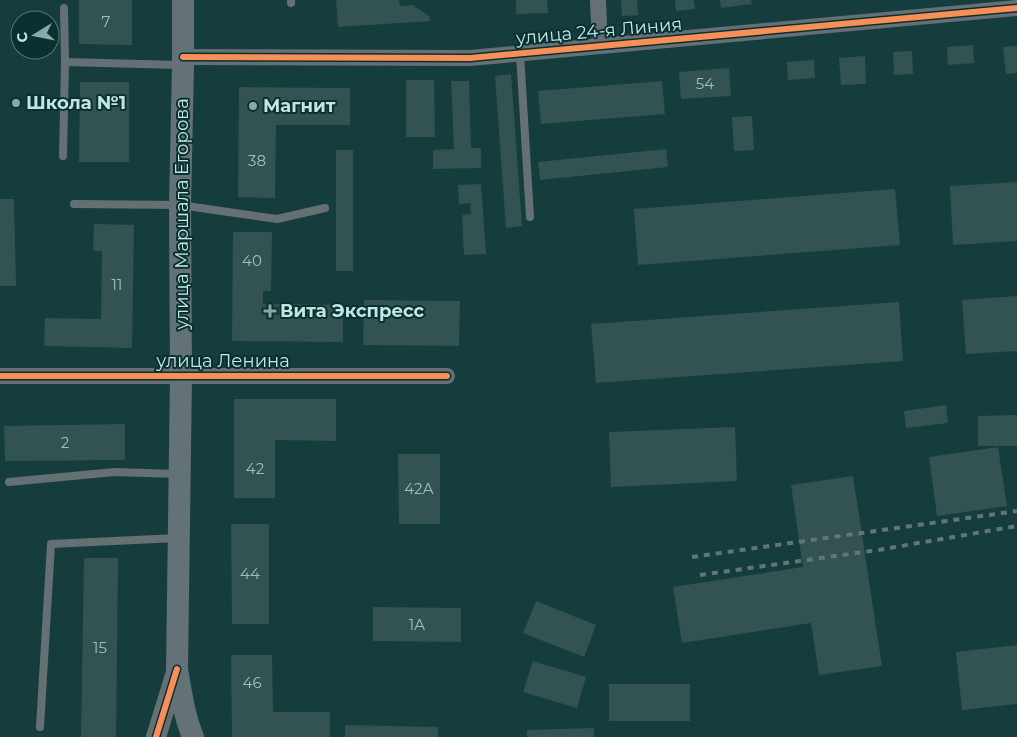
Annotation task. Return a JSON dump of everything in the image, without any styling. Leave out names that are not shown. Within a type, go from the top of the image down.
[{"type":"main road","name":"улица Маршала Егорова","points":[[183,0],[177,669],[187,720],[193,737]]},
{"type":"street","points":[[598,0],[600,46]]},
{"type":"street","name":"улица 24-я Линия","points":[[183,61],[470,58],[1017,8]]},
{"type":"street","name":"улица Ленина","points":[[0,376],[447,376]]},
{"type":"street","points":[[156,737],[177,669]]},
{"type":"lane","points":[[63,156],[64,8]]},
{"type":"lane","points":[[520,54],[530,217]]},
{"type":"lane","points":[[65,62],[183,61]]},
{"type":"lane","points":[[74,204],[180,205],[277,219],[325,208]]},
{"type":"lane","points":[[10,482],[115,472],[180,474]]},
{"type":"lane","points":[[40,727],[50,544],[179,538]]},
{"type":"building","points":[[79,0],[132,0],[132,45],[79,44]]},
{"type":"building","points":[[336,0],[399,0],[400,6],[413,5],[429,16],[430,21],[338,27]]},
{"type":"building","points":[[516,0],[547,0],[548,13],[516,14]]},
{"type":"building","points":[[621,0],[637,0],[638,15],[622,16]]},
{"type":"building","points":[[675,0],[694,0],[695,9],[676,11]]},
{"type":"building","points":[[720,0],[751,0],[752,4],[721,8]]},
{"type":"building","points":[[973,45],[974,63],[948,65],[947,47]]},
{"type":"building","points":[[1017,46],[1017,73],[1006,74],[1003,47]]},
{"type":"building","points":[[912,51],[913,74],[894,75],[893,52]]},
{"type":"building","points":[[865,56],[866,84],[841,85],[839,58]]},
{"type":"building","points":[[814,60],[815,78],[788,80],[787,62]]},
{"type":"building","points":[[729,68],[731,96],[681,99],[679,72]]},
{"type":"building","points":[[511,74],[522,226],[506,228],[495,76]]},
{"type":"building","points":[[406,80],[434,80],[435,137],[406,137]]},
{"type":"building","points":[[451,81],[469,81],[471,148],[481,148],[481,168],[433,169],[433,150],[454,149]]},
{"type":"building","points":[[662,81],[665,114],[541,124],[538,91]]},
{"type":"building","points":[[80,82],[129,82],[129,162],[79,162]]},
{"type":"building","points":[[239,87],[350,88],[350,125],[276,125],[275,198],[238,197]]},
{"type":"building","points":[[752,116],[754,150],[734,151],[732,117]]},
{"type":"building","points":[[666,149],[668,167],[540,180],[538,162]]},
{"type":"building","points":[[336,150],[353,150],[353,271],[336,271]]},
{"type":"building","points":[[1017,182],[1017,241],[953,245],[950,186]]},
{"type":"building","points":[[481,184],[486,254],[464,255],[462,215],[471,214],[470,203],[459,204],[458,185]]},
{"type":"building","points":[[895,189],[900,245],[638,265],[634,209]]},
{"type":"building","points":[[0,199],[14,199],[16,286],[0,286]]},
{"type":"building","points":[[94,224],[134,225],[132,348],[44,346],[45,318],[101,319],[102,251],[93,251]]},
{"type":"building","points":[[233,232],[272,232],[271,291],[263,291],[263,304],[343,305],[343,342],[232,341]]},
{"type":"building","points":[[1017,296],[1017,351],[966,354],[962,300]]},
{"type":"building","points":[[364,300],[460,301],[459,346],[363,345]]},
{"type":"building","points":[[899,302],[903,361],[596,383],[591,324]]},
{"type":"building","points":[[234,399],[336,399],[336,441],[275,440],[275,498],[234,498]]},
{"type":"building","points":[[946,405],[948,423],[906,428],[904,411]]},
{"type":"building","points":[[1017,415],[1017,446],[978,446],[978,416]]},
{"type":"building","points":[[125,424],[125,460],[5,461],[4,426]]},
{"type":"building","points":[[735,427],[737,481],[611,487],[609,432]]},
{"type":"building","points":[[998,447],[1007,506],[937,516],[929,457]]},
{"type":"building","points":[[398,454],[440,454],[440,524],[399,524]]},
{"type":"building","points":[[853,476],[882,666],[819,675],[811,623],[682,643],[673,587],[803,567],[791,485]]},
{"type":"building","points":[[231,524],[269,524],[269,624],[232,624]]},
{"type":"building","points":[[84,558],[118,558],[116,737],[81,737]]},
{"type":"building","points":[[536,601],[596,625],[584,657],[523,633]]},
{"type":"building","points":[[373,607],[461,608],[461,642],[373,641]]},
{"type":"building","points":[[1017,645],[1017,704],[962,710],[956,652]]},
{"type":"building","points":[[231,655],[272,655],[273,712],[330,712],[330,737],[232,737]]},
{"type":"building","points":[[533,661],[586,677],[577,708],[523,692]]},
{"type":"building","points":[[609,684],[690,684],[690,721],[609,721]]},
{"type":"building","points":[[345,725],[438,727],[438,737],[345,737]]},
{"type":"building","points":[[594,728],[594,737],[527,737],[527,730]]},
{"type":"railway","points":[[692,557],[1017,511]]},
{"type":"railway","points":[[700,575],[878,550],[1017,526]]},
{"type":"cycle path","points":[[183,57],[470,58],[1017,8]]},
{"type":"cycle path","points":[[0,376],[447,376]]},
{"type":"cycle path","points":[[156,737],[177,669]]},
{"type":"place","name":"Школа №1","points":[[16,103]]},
{"type":"place","name":"Магнит","points":[[253,106]]},
{"type":"place","name":"Вита Экспресс","points":[[270,311]]}]
